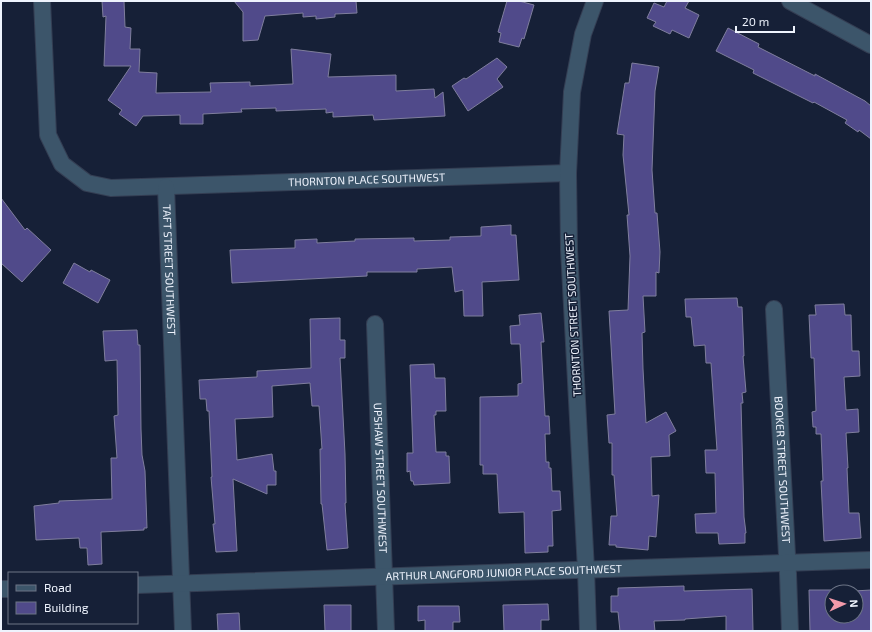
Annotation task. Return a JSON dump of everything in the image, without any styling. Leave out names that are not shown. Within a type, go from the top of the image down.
[{"type":"street","points":[[42,1],[48,135],[62,164],[87,183],[111,188],[166,187]]},
{"type":"street","name":"THORNTON STREET SOUTHWEST","points":[[588,631],[586,570],[568,250],[568,174],[572,92],[583,34],[595,1]]},
{"type":"street","points":[[790,1],[871,45]]},
{"type":"street","name":"THORNTON PLACE SOUTHWEST","points":[[166,187],[568,174]]},
{"type":"street","name":"TAFT STREET SOUTHWEST","points":[[166,187],[183,631]]},
{"type":"street","name":"BOOKER STREET SOUTHWEST","points":[[774,309],[788,563],[790,631]]},
{"type":"street","name":"UPSHAW STREET SOUTHWEST","points":[[375,324],[386,631]]},
{"type":"street","name":"ARTHUR LANGFORD JUNIOR PLACE SOUTHWEST","points":[[138,585],[871,560]]},
{"type":"building","points":[[102,1],[124,1],[125,27],[131,28],[130,49],[140,49],[139,72],[157,73],[156,93],[211,92],[210,83],[250,82],[250,86],[293,84],[291,49],[331,54],[328,77],[396,75],[396,91],[434,89],[435,98],[443,92],[445,116],[374,120],[373,115],[333,117],[333,112],[326,113],[326,109],[276,111],[276,108],[241,109],[242,112],[203,114],[203,124],[180,124],[180,115],[143,116],[136,126],[119,114],[122,110],[108,100],[131,66],[104,66],[106,16],[103,17]]},
{"type":"building","points":[[234,1],[356,1],[357,13],[335,14],[335,17],[316,19],[316,16],[303,17],[303,13],[265,16],[258,40],[243,41],[243,12]]},
{"type":"building","points":[[507,1],[519,1],[534,5],[524,39],[522,38],[519,47],[499,42],[501,33],[498,32]]},
{"type":"building","points":[[667,1],[689,1],[685,8],[699,15],[689,38],[672,30],[670,34],[653,26],[656,22],[647,18],[654,3],[664,7]]},
{"type":"building","points":[[728,28],[759,44],[758,47],[815,76],[815,74],[865,101],[871,106],[871,139],[859,130],[858,132],[845,123],[847,120],[814,102],[813,103],[753,73],[754,70],[716,51]]},
{"type":"building","points":[[497,58],[507,67],[497,79],[503,87],[468,111],[452,86],[464,78],[466,79]]},
{"type":"building","points":[[632,63],[659,67],[655,91],[652,170],[660,252],[659,273],[656,272],[656,296],[643,296],[645,332],[642,333],[646,423],[666,412],[676,431],[669,435],[670,456],[651,457],[652,496],[659,495],[656,537],[649,536],[648,550],[609,545],[611,516],[617,516],[614,475],[612,475],[612,443],[609,443],[607,415],[615,414],[609,311],[628,310],[630,256],[627,215],[629,215],[623,155],[624,135],[617,134],[625,83],[629,83]]},
{"type":"building","points":[[1,198],[25,230],[27,228],[51,250],[22,282],[1,263]]},
{"type":"building","points":[[511,225],[511,235],[516,235],[519,280],[482,282],[483,316],[464,316],[463,290],[455,292],[452,267],[417,269],[417,272],[367,272],[367,276],[232,283],[230,250],[295,248],[295,240],[317,239],[317,243],[355,241],[355,239],[414,238],[414,241],[450,240],[450,237],[481,236],[481,227]]},
{"type":"building","points":[[74,263],[90,272],[91,270],[110,280],[98,303],[63,283]]},
{"type":"building","points":[[737,298],[738,307],[742,307],[743,356],[746,392],[742,393],[743,403],[741,403],[744,517],[746,533],[745,543],[719,544],[718,533],[696,533],[695,514],[716,513],[715,473],[706,473],[705,450],[717,450],[711,363],[706,363],[705,345],[694,346],[691,317],[686,317],[685,299]]},
{"type":"building","points":[[844,304],[845,315],[851,315],[852,351],[859,351],[860,376],[844,377],[846,410],[858,409],[859,432],[846,433],[849,513],[859,513],[861,538],[824,541],[821,481],[823,481],[821,434],[816,434],[816,427],[813,427],[812,412],[816,411],[814,358],[811,358],[809,315],[816,315],[815,305]]},
{"type":"building","points":[[541,313],[544,342],[541,342],[545,416],[549,416],[550,434],[545,434],[546,462],[549,462],[549,468],[551,468],[552,491],[560,491],[561,510],[552,511],[553,546],[548,546],[548,552],[525,553],[524,512],[499,513],[497,474],[483,474],[483,465],[480,465],[480,397],[518,396],[518,384],[522,383],[520,344],[511,344],[510,326],[520,325],[519,315]]},
{"type":"building","points":[[340,318],[340,340],[345,340],[345,358],[340,358],[348,548],[327,550],[321,504],[320,449],[322,449],[319,406],[312,406],[310,383],[272,386],[273,417],[235,419],[237,460],[272,454],[274,471],[276,471],[276,485],[267,485],[267,494],[233,479],[237,551],[216,552],[213,524],[215,524],[211,477],[209,411],[207,411],[206,399],[200,399],[199,380],[257,377],[257,371],[311,368],[310,319]]},
{"type":"building","points":[[137,330],[138,345],[140,345],[141,429],[142,455],[145,471],[147,528],[144,528],[144,530],[101,532],[102,564],[88,565],[87,548],[80,548],[79,538],[36,540],[34,506],[59,503],[59,501],[112,499],[111,458],[117,458],[114,416],[118,415],[117,360],[105,361],[103,331]]},
{"type":"building","points":[[434,364],[435,378],[445,378],[446,411],[436,411],[436,415],[434,415],[436,452],[446,452],[446,456],[449,456],[450,483],[414,485],[413,481],[411,481],[410,471],[407,472],[407,453],[413,453],[410,365]]},
{"type":"building","points":[[684,586],[684,591],[752,589],[753,631],[726,631],[726,616],[654,621],[655,631],[620,631],[618,612],[611,612],[611,596],[618,596],[618,588]]},
{"type":"building","points":[[809,590],[824,590],[824,624],[864,624],[864,590],[871,590],[871,631],[810,631]]},
{"type":"building","points":[[548,604],[549,620],[541,620],[541,631],[504,631],[503,605]]},
{"type":"building","points":[[324,605],[351,605],[351,631],[325,631]]},
{"type":"building","points":[[418,606],[459,606],[460,622],[453,622],[453,631],[425,631],[425,620],[418,621]]},
{"type":"building","points":[[239,613],[240,631],[218,631],[217,614]]}]
